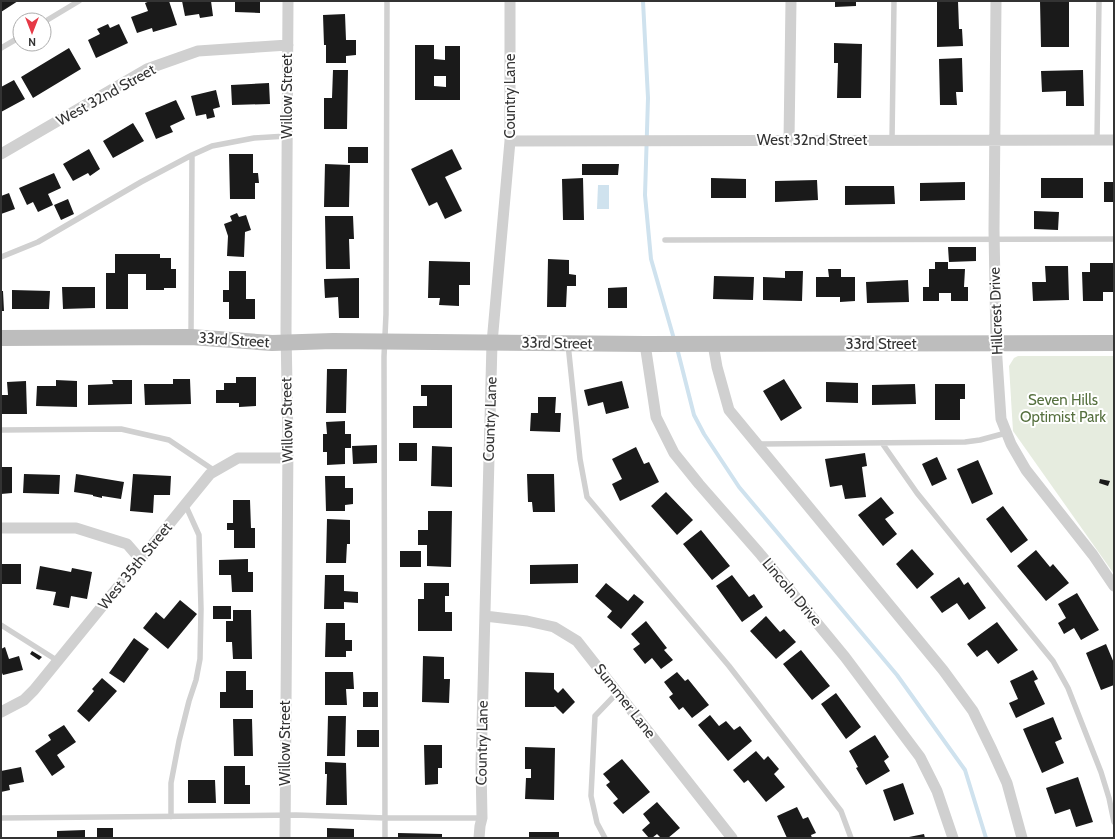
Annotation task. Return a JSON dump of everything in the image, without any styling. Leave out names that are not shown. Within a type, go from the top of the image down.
[{"type":"street","name":"Willow Street","points":[[285,838],[288,1]]},
{"type":"street","name":"Country Lane","points":[[479,838],[482,818],[481,765],[492,343],[510,141],[510,1]]},
{"type":"street","points":[[789,140],[791,1]]},
{"type":"street","name":"Hillcrest Drive","points":[[996,1],[994,239],[996,344],[1001,419],[1011,444],[1026,470],[1093,555],[1114,586]]},
{"type":"street","name":"West 32nd Street","points":[[1,154],[147,69],[198,51],[288,45]]},
{"type":"street","name":"West 32nd Street","points":[[510,141],[1114,140]]},
{"type":"street","name":"33rd Street","points":[[1,338],[191,337],[272,343],[333,341],[568,344],[1114,343]]},
{"type":"street","name":"Lincoln Drive","points":[[652,344],[656,418],[674,453],[846,657],[920,757],[937,791],[953,838]]},
{"type":"street","points":[[713,344],[717,367],[729,410],[943,670],[973,711],[1007,783],[1022,838]]},
{"type":"street","name":"West 35th Street","points":[[1,712],[24,700],[34,690],[210,474],[238,458],[287,458]]},
{"type":"street","points":[[1,528],[76,528],[127,544],[140,559]]},
{"type":"street","name":"Summer Lane","points":[[485,616],[527,621],[554,627],[577,642],[732,838]]},
{"type":"lane","points":[[52,17],[79,1]]},
{"type":"lane","points":[[385,838],[384,342],[387,1]]},
{"type":"lane","points":[[892,140],[894,1]]},
{"type":"lane","points":[[1097,140],[1099,1]]},
{"type":"lane","points":[[1,48],[12,42]]},
{"type":"lane","points":[[1,257],[38,242],[142,182],[212,146],[254,138],[287,136]]},
{"type":"lane","points":[[191,337],[192,155]]},
{"type":"lane","points":[[665,240],[1114,239]]},
{"type":"lane","points":[[568,344],[580,459],[587,497],[729,666],[841,811],[852,838]]},
{"type":"lane","points":[[1,430],[121,428],[169,440],[215,472]]},
{"type":"lane","points":[[758,444],[972,441],[1006,432]]},
{"type":"lane","points":[[882,443],[917,492],[1053,661],[1068,688],[1101,772],[1109,798],[1114,822]]},
{"type":"lane","points":[[171,817],[171,783],[179,741],[196,680],[200,658],[201,609],[199,535],[185,504]]},
{"type":"lane","points":[[1,625],[58,661]]},
{"type":"lane","points":[[605,838],[596,822],[591,796],[595,716],[618,692]]},
{"type":"lane","points":[[1,818],[285,816],[482,818]]},
{"type":"green space","name":"Seven Hills Optimist Park","points":[[1018,356],[1114,356],[1114,574],[1013,431],[1009,366],[1014,358]]},
{"type":"water","points":[[598,185],[609,185],[609,209],[597,209]]},
{"type":"building","points":[[1,1],[18,1],[1,12]]},
{"type":"building","points":[[150,1],[169,1],[177,25],[153,32],[152,28],[137,33],[131,17],[148,11],[145,3]]},
{"type":"building","points":[[182,1],[211,1],[213,16],[200,18],[199,14],[185,16]]},
{"type":"building","points":[[235,1],[260,1],[260,13],[235,12]]},
{"type":"building","points":[[835,1],[856,1],[856,6],[835,7]]},
{"type":"building","points":[[937,1],[958,1],[959,29],[962,29],[963,46],[937,47]]},
{"type":"building","points":[[1040,1],[1069,1],[1069,47],[1041,47]]},
{"type":"building","points":[[345,14],[346,40],[356,40],[356,55],[346,56],[346,63],[326,63],[323,15]]},
{"type":"building","points":[[108,24],[110,28],[119,24],[128,43],[96,58],[88,40],[100,34],[97,29]]},
{"type":"building","points":[[834,43],[862,44],[861,98],[837,98],[838,63],[834,63]]},
{"type":"building","points":[[415,45],[434,45],[434,59],[445,60],[445,46],[460,46],[460,100],[415,100]],"holes":[[[434,76],[446,76],[446,87],[434,86]]]},
{"type":"building","points":[[69,48],[81,69],[33,98],[21,77]]},
{"type":"building","points":[[962,58],[963,92],[956,92],[957,105],[940,105],[939,59]]},
{"type":"building","points":[[333,70],[348,70],[347,129],[324,129],[324,98],[332,98]]},
{"type":"building","points":[[1083,70],[1084,106],[1066,106],[1066,91],[1042,92],[1041,71]]},
{"type":"building","points":[[14,80],[25,99],[1,112],[1,87]]},
{"type":"building","points":[[269,83],[270,104],[232,105],[231,85]]},
{"type":"building","points":[[216,90],[220,107],[213,109],[215,117],[207,119],[206,114],[196,116],[191,96]]},
{"type":"building","points":[[176,100],[185,119],[170,126],[173,132],[156,139],[145,113]]},
{"type":"building","points":[[133,123],[144,141],[113,158],[103,141]]},
{"type":"building","points":[[348,147],[368,147],[368,163],[348,163]]},
{"type":"building","points":[[89,149],[100,169],[90,176],[88,173],[73,181],[63,164]]},
{"type":"building","points":[[452,149],[462,169],[445,177],[462,211],[445,219],[437,202],[429,206],[411,169]]},
{"type":"building","points":[[229,154],[253,154],[253,173],[258,173],[259,183],[255,183],[255,199],[230,199]]},
{"type":"building","points":[[325,164],[350,165],[349,207],[324,207]]},
{"type":"building","points":[[582,164],[619,164],[618,175],[582,175]]},
{"type":"building","points":[[54,173],[61,188],[48,194],[53,205],[38,212],[33,202],[27,205],[19,188]]},
{"type":"building","points":[[583,178],[584,220],[563,220],[562,179]]},
{"type":"building","points":[[711,178],[746,179],[746,198],[711,198]]},
{"type":"building","points":[[1041,178],[1083,178],[1083,198],[1041,198]]},
{"type":"building","points":[[817,180],[818,200],[775,202],[775,181]]},
{"type":"building","points":[[965,182],[965,200],[920,201],[920,183]]},
{"type":"building","points":[[1104,182],[1114,182],[1114,202],[1104,202]]},
{"type":"building","points":[[845,186],[894,186],[895,204],[845,205]]},
{"type":"building","points":[[9,193],[15,209],[1,214],[1,196]]},
{"type":"building","points":[[68,199],[74,214],[61,220],[54,205]]},
{"type":"building","points":[[1034,211],[1059,212],[1058,230],[1034,229]]},
{"type":"building","points":[[237,213],[239,217],[246,215],[251,230],[245,232],[244,257],[227,256],[228,236],[224,224],[232,221],[230,216]]},
{"type":"building","points":[[325,216],[353,216],[354,239],[349,239],[350,269],[326,269]]},
{"type":"building","points":[[948,247],[976,247],[976,261],[949,262]]},
{"type":"building","points":[[115,254],[160,254],[160,258],[171,258],[171,269],[176,269],[176,288],[146,290],[146,274],[128,274],[128,309],[106,309],[106,273],[115,273]]},
{"type":"building","points":[[548,259],[569,260],[569,274],[576,275],[576,286],[567,286],[566,307],[547,307]]},
{"type":"building","points":[[429,261],[470,262],[470,285],[459,285],[459,306],[439,305],[440,298],[428,298]]},
{"type":"building","points":[[935,262],[948,262],[948,269],[965,269],[964,287],[968,287],[968,301],[951,301],[951,293],[939,293],[939,301],[923,301],[923,287],[929,287],[929,269],[935,269]]},
{"type":"building","points":[[1090,263],[1114,263],[1114,292],[1103,292],[1103,301],[1083,301],[1082,272],[1090,272]]},
{"type":"building","points":[[1045,266],[1068,266],[1069,300],[1033,301],[1032,282],[1046,282]]},
{"type":"building","points":[[828,269],[841,269],[841,277],[855,277],[855,301],[840,302],[840,297],[816,297],[816,277],[829,277]]},
{"type":"building","points":[[229,271],[246,271],[246,299],[255,299],[255,319],[229,319],[229,302],[223,302],[223,290],[229,290]]},
{"type":"building","points":[[785,271],[803,271],[802,301],[763,300],[763,277],[785,278]]},
{"type":"building","points":[[714,276],[754,277],[753,300],[713,299]]},
{"type":"building","points":[[359,278],[359,318],[339,318],[338,297],[325,298],[324,279]]},
{"type":"building","points":[[908,280],[909,302],[867,303],[866,282]]},
{"type":"building","points":[[62,287],[95,287],[95,308],[63,309]]},
{"type":"building","points":[[627,287],[627,308],[608,308],[608,288]]},
{"type":"building","points":[[12,290],[50,291],[49,309],[12,309]]},
{"type":"building","points":[[1,291],[3,291],[4,311],[1,311]]},
{"type":"building","points":[[327,369],[347,369],[346,413],[326,413]]},
{"type":"building","points":[[236,377],[256,377],[256,406],[239,407],[239,403],[216,403],[216,390],[224,390],[224,383],[236,383]]},
{"type":"building","points":[[173,379],[190,379],[191,404],[145,405],[144,384],[173,384]]},
{"type":"building","points":[[784,379],[802,408],[781,421],[763,391]]},
{"type":"building","points":[[56,380],[77,381],[77,407],[36,406],[37,386],[56,386]]},
{"type":"building","points":[[112,380],[132,380],[132,404],[88,405],[88,385],[113,384]]},
{"type":"building","points":[[26,381],[27,414],[1,414],[1,395],[8,395],[7,382]]},
{"type":"building","points":[[622,381],[629,408],[606,414],[603,402],[588,406],[584,390]]},
{"type":"building","points":[[826,382],[858,383],[858,403],[826,402]]},
{"type":"building","points":[[915,384],[916,404],[872,405],[872,385]]},
{"type":"building","points":[[935,384],[965,384],[965,399],[960,399],[960,420],[935,420]]},
{"type":"building","points":[[421,385],[452,385],[452,428],[413,428],[413,406],[427,406],[427,396],[421,396]]},
{"type":"building","points":[[538,397],[556,397],[555,413],[561,413],[560,432],[530,431],[531,413],[538,413]]},
{"type":"building","points":[[345,421],[345,434],[351,434],[351,448],[345,448],[345,464],[327,465],[327,452],[323,452],[323,434],[327,434],[326,422]]},
{"type":"building","points":[[399,443],[417,443],[417,461],[399,461]]},
{"type":"building","points":[[377,445],[377,463],[353,464],[352,446]]},
{"type":"building","points":[[432,446],[452,447],[452,487],[431,486]]},
{"type":"building","points":[[636,447],[644,464],[649,462],[659,482],[620,501],[612,484],[622,479],[612,459]]},
{"type":"building","points":[[865,453],[867,466],[862,467],[866,497],[845,499],[842,485],[830,487],[825,459]]},
{"type":"building","points":[[937,457],[947,479],[932,486],[922,464]]},
{"type":"building","points":[[978,460],[993,494],[972,504],[957,469]]},
{"type":"building","points":[[1,467],[12,467],[12,493],[1,494]]},
{"type":"building","points":[[24,474],[60,475],[59,494],[23,493]]},
{"type":"building","points":[[76,474],[124,482],[121,499],[102,496],[102,498],[74,492]]},
{"type":"building","points":[[133,474],[171,476],[170,495],[154,495],[153,513],[130,511]]},
{"type":"building","points":[[527,474],[554,474],[555,512],[533,512],[532,502],[528,502]]},
{"type":"building","points":[[325,476],[345,476],[345,488],[353,488],[353,504],[345,505],[345,511],[326,511]]},
{"type":"building","points":[[1100,479],[1110,481],[1108,486],[1099,483]]},
{"type":"building","points":[[666,492],[693,520],[677,535],[651,506]]},
{"type":"building","points":[[881,497],[894,513],[885,519],[897,534],[883,546],[858,515]]},
{"type":"building","points":[[233,500],[250,500],[251,528],[255,528],[255,548],[234,548],[234,530],[227,530],[227,523],[233,523]]},
{"type":"building","points":[[1003,506],[1028,540],[1011,553],[986,519]]},
{"type":"building","points":[[428,511],[452,511],[451,567],[427,566],[427,545],[418,545],[418,530],[428,530]]},
{"type":"building","points":[[327,519],[350,520],[350,544],[347,544],[346,563],[326,563]]},
{"type":"building","points":[[701,530],[730,566],[712,580],[683,544]]},
{"type":"building","points":[[912,549],[934,574],[917,589],[896,564]]},
{"type":"building","points":[[1036,550],[1050,567],[1053,564],[1069,583],[1046,601],[1017,566]]},
{"type":"building","points":[[400,551],[421,551],[421,567],[400,567]]},
{"type":"building","points":[[248,559],[248,572],[253,572],[253,592],[232,592],[231,575],[219,575],[219,560]]},
{"type":"building","points":[[1,564],[21,564],[21,584],[2,584]]},
{"type":"building","points":[[578,564],[578,583],[530,584],[530,565]]},
{"type":"building","points":[[40,566],[71,572],[72,568],[92,572],[87,599],[71,596],[69,608],[53,605],[56,592],[36,589]]},
{"type":"building","points":[[325,575],[344,575],[344,591],[358,592],[358,603],[344,602],[344,609],[324,609]]},
{"type":"building","points":[[732,575],[749,597],[754,594],[763,607],[742,622],[716,586]]},
{"type":"building","points":[[959,577],[964,585],[968,582],[986,608],[969,620],[957,603],[942,613],[930,597]]},
{"type":"building","points":[[424,583],[449,583],[449,596],[445,596],[445,612],[452,612],[452,631],[418,631],[418,599],[424,599]]},
{"type":"building","points":[[606,583],[628,601],[634,594],[644,602],[621,629],[607,617],[612,611],[595,596]]},
{"type":"building","points":[[1077,593],[1099,630],[1081,640],[1074,628],[1064,634],[1058,623],[1066,618],[1058,604]]},
{"type":"building","points":[[180,600],[197,614],[168,649],[143,628],[156,612],[164,619]]},
{"type":"building","points":[[213,606],[231,606],[231,619],[213,619]]},
{"type":"building","points":[[233,610],[251,610],[252,659],[233,659],[232,642],[226,642],[226,621],[233,621]]},
{"type":"building","points":[[766,616],[780,632],[784,629],[796,642],[776,659],[750,631]]},
{"type":"building","points":[[646,621],[667,648],[664,650],[673,660],[661,669],[652,658],[645,664],[633,649],[640,644],[631,634]]},
{"type":"building","points":[[997,622],[1018,650],[998,664],[987,650],[977,657],[967,644]]},
{"type":"building","points":[[326,623],[345,623],[345,640],[352,640],[352,651],[346,651],[346,657],[325,657]]},
{"type":"building","points":[[134,638],[149,649],[124,683],[109,673]]},
{"type":"building","points":[[1106,644],[1114,663],[1114,685],[1101,690],[1086,653]]},
{"type":"building","points":[[5,647],[9,659],[19,656],[23,670],[3,675],[1,671],[1,649]]},
{"type":"building","points":[[801,650],[830,686],[812,700],[783,664]]},
{"type":"building","points":[[32,651],[42,657],[39,660],[30,654]]},
{"type":"building","points":[[423,656],[444,657],[444,679],[450,679],[449,703],[422,702]]},
{"type":"building","points":[[1033,670],[1038,679],[1034,681],[1045,704],[1016,718],[1009,703],[1018,699],[1010,681]]},
{"type":"building","points":[[226,671],[246,671],[246,690],[253,690],[253,708],[220,708],[220,692],[226,692]]},
{"type":"building","points":[[325,672],[353,672],[354,689],[346,689],[347,705],[325,705]]},
{"type":"building","points":[[525,672],[554,673],[554,689],[558,693],[563,688],[575,702],[563,714],[555,706],[525,707]]},
{"type":"building","points":[[677,672],[685,681],[688,679],[709,705],[692,718],[683,707],[679,710],[669,697],[673,694],[664,682]]},
{"type":"building","points":[[102,678],[117,691],[89,722],[77,711],[94,691],[92,689]]},
{"type":"building","points":[[363,692],[378,692],[378,707],[363,707]]},
{"type":"building","points":[[836,693],[861,727],[846,739],[821,704]]},
{"type":"building","points":[[710,715],[719,726],[726,721],[734,730],[740,726],[752,741],[728,761],[698,725]]},
{"type":"building","points":[[328,716],[346,716],[345,756],[327,756]]},
{"type":"building","points":[[1053,717],[1062,739],[1055,742],[1064,763],[1042,773],[1023,729]]},
{"type":"building","points":[[233,719],[252,719],[253,756],[234,756]]},
{"type":"building","points":[[64,725],[76,742],[57,755],[65,767],[52,776],[35,751],[51,740],[48,735]]},
{"type":"building","points":[[357,730],[379,730],[379,747],[357,747]]},
{"type":"building","points":[[875,735],[889,757],[884,761],[890,771],[866,785],[856,768],[858,767],[849,751]]},
{"type":"building","points":[[424,745],[442,745],[442,768],[438,768],[438,784],[425,785]]},
{"type":"building","points":[[525,747],[555,748],[554,800],[525,799],[526,778],[531,778],[531,769],[525,769]]},
{"type":"building","points":[[756,751],[764,760],[768,756],[779,769],[774,774],[785,787],[766,802],[748,780],[744,783],[733,770]]},
{"type":"building","points":[[622,759],[650,792],[623,814],[613,803],[618,799],[606,785],[610,782],[603,774]]},
{"type":"building","points":[[325,762],[346,763],[347,805],[326,805],[327,774],[325,774]]},
{"type":"building","points":[[224,766],[245,766],[245,785],[250,785],[250,804],[224,804]]},
{"type":"building","points":[[21,767],[24,782],[9,785],[10,790],[1,792],[1,771]]},
{"type":"building","points":[[1078,777],[1093,822],[1076,827],[1070,809],[1055,814],[1046,788]]},
{"type":"building","points":[[188,780],[215,780],[216,803],[188,803]]},
{"type":"building","points":[[903,783],[914,814],[894,821],[883,790]]},
{"type":"building","points":[[657,802],[680,828],[668,838],[661,838],[657,834],[652,838],[649,838],[642,830],[650,823],[643,814]]},
{"type":"building","points":[[797,807],[803,819],[808,817],[816,833],[811,835],[812,838],[787,838],[777,816]]},
{"type":"building","points":[[97,828],[113,828],[113,838],[97,838]]},
{"type":"building","points":[[327,828],[354,829],[354,838],[327,838]]},
{"type":"building","points":[[85,830],[85,838],[57,838],[57,831]]},
{"type":"building","points":[[529,832],[559,832],[559,838],[529,838]]},
{"type":"building","points":[[398,833],[442,834],[442,838],[398,838]]},
{"type":"building","points":[[924,834],[925,838],[909,838],[909,837]]},
{"type":"waterway","points":[[643,1],[648,98],[645,195],[651,259],[674,339]]},
{"type":"waterway","points":[[677,348],[694,415],[704,434],[739,487],[897,675],[965,770],[986,838]]}]
